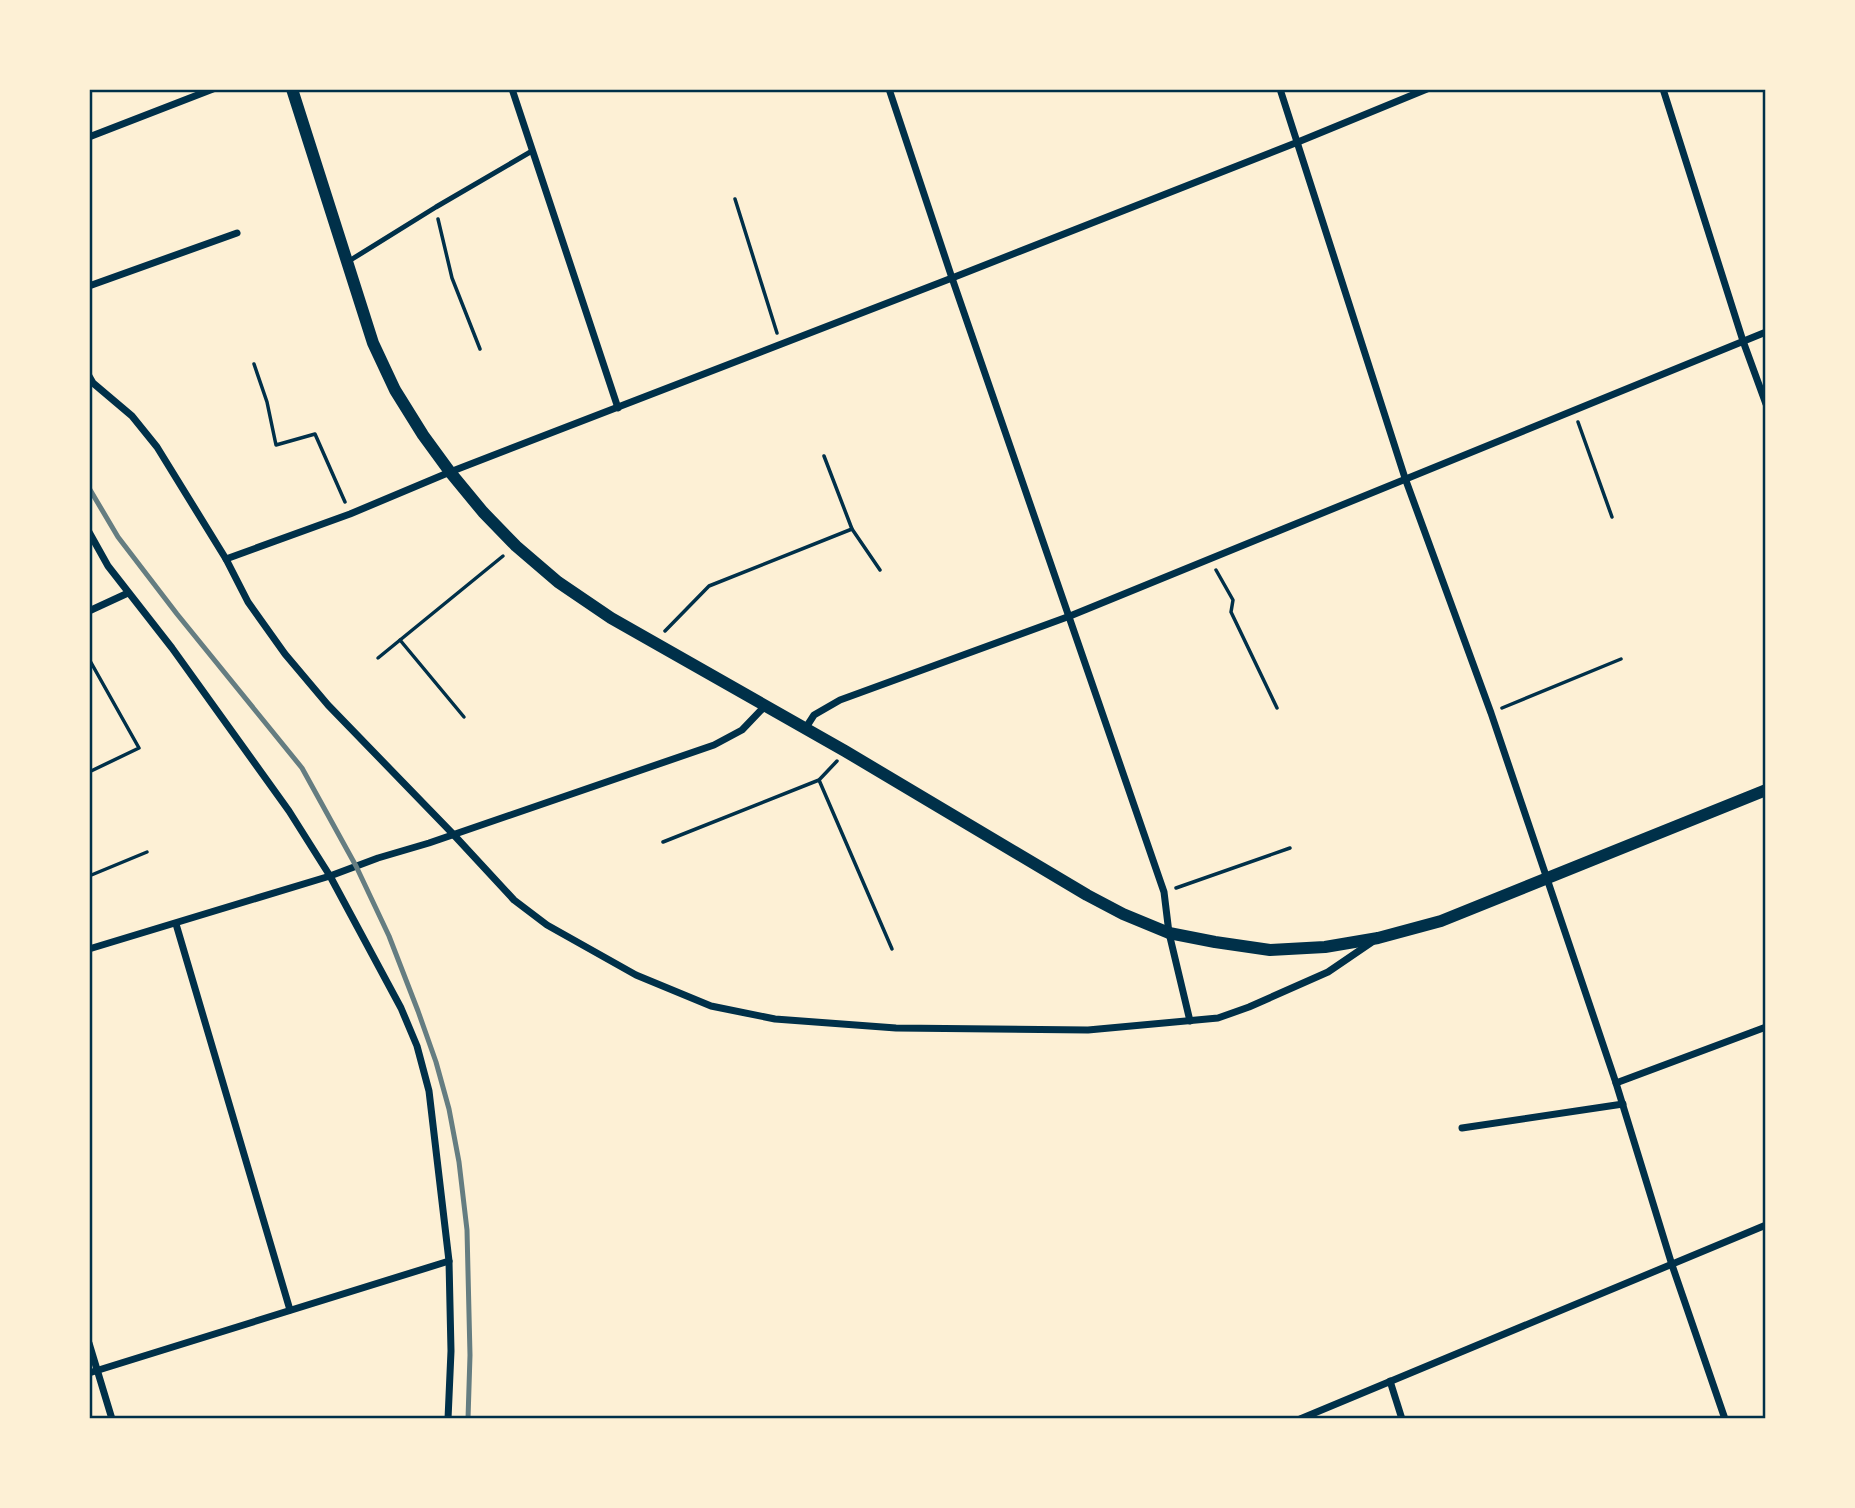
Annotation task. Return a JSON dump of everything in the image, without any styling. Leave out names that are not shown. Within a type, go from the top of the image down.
[{"type":"street","points":[[89,137],[213,89]]},
{"type":"street","points":[[292,89],[373,343],[395,390],[450,472],[483,512],[516,545],[558,582],[611,618],[1123,914],[1169,933],[1270,950],[1325,947],[1378,938],[1441,921],[1766,790]]},
{"type":"street","points":[[512,89],[618,408]]},
{"type":"street","points":[[889,89],[1164,892],[1169,933],[1190,1021]]},
{"type":"street","points":[[1280,89],[1405,478],[1491,713],[1623,1104],[1672,1265],[1725,1419]]},
{"type":"street","points":[[226,559],[350,514],[450,472],[952,278],[1427,89]]},
{"type":"street","points":[[1664,89],[1743,341],[1766,404]]},
{"type":"street","points":[[89,286],[237,233]]},
{"type":"street","points":[[805,729],[814,715],[840,700],[1070,616],[1766,332]]},
{"type":"street","points":[[89,376],[93,383],[132,416],[157,447],[226,559],[248,602],[285,654],[328,705],[514,900],[547,925],[636,975],[711,1006],[775,1019],[896,1028],[1088,1030],[1218,1018],[1328,972],[1378,938]]},
{"type":"street","points":[[89,533],[108,566],[172,648],[289,811],[330,876],[401,1008],[417,1046],[429,1091],[449,1261],[451,1351],[448,1419]]},
{"type":"street","points":[[89,611],[128,593]]},
{"type":"street","points":[[89,950],[330,876],[714,745],[742,730],[765,706]]},
{"type":"street","points":[[176,924],[290,1310]]},
{"type":"street","points":[[1616,1083],[1766,1027]]},
{"type":"street","points":[[1462,1128],[1623,1104]]},
{"type":"street","points":[[1300,1419],[1766,1224]]},
{"type":"street","points":[[93,1371],[449,1261]]},
{"type":"street","points":[[89,1343],[93,1371],[112,1419]]},
{"type":"street","points":[[1390,1381],[1402,1419]]},
{"type":"lane","points":[[348,262],[532,151]]},
{"type":"path","points":[[735,199],[781,345]]},
{"type":"path","points":[[436,207],[452,278],[480,349]]},
{"type":"path","points":[[254,364],[267,402],[276,444],[315,434],[350,514]]},
{"type":"path","points":[[1573,411],[1612,517]]},
{"type":"path","points":[[824,456],[852,529],[880,570]]},
{"type":"path","points":[[654,642],[709,586],[852,529]]},
{"type":"path","points":[[378,658],[516,545]]},
{"type":"path","points":[[1210,559],[1233,600],[1231,612],[1277,708]]},
{"type":"path","points":[[400,640],[464,717]]},
{"type":"path","points":[[89,659],[139,748],[89,772]]},
{"type":"path","points":[[1491,713],[1621,659]]},
{"type":"path","points":[[663,842],[820,780],[845,751]]},
{"type":"path","points":[[820,780],[892,949]]},
{"type":"path","points":[[1164,892],[1290,848]]},
{"type":"path","points":[[89,876],[147,852]]},
{"type":"railway","points":[[89,488],[118,537],[302,768],[356,866],[389,936],[436,1062],[449,1109],[459,1162],[467,1230],[470,1355],[468,1419]]}]
